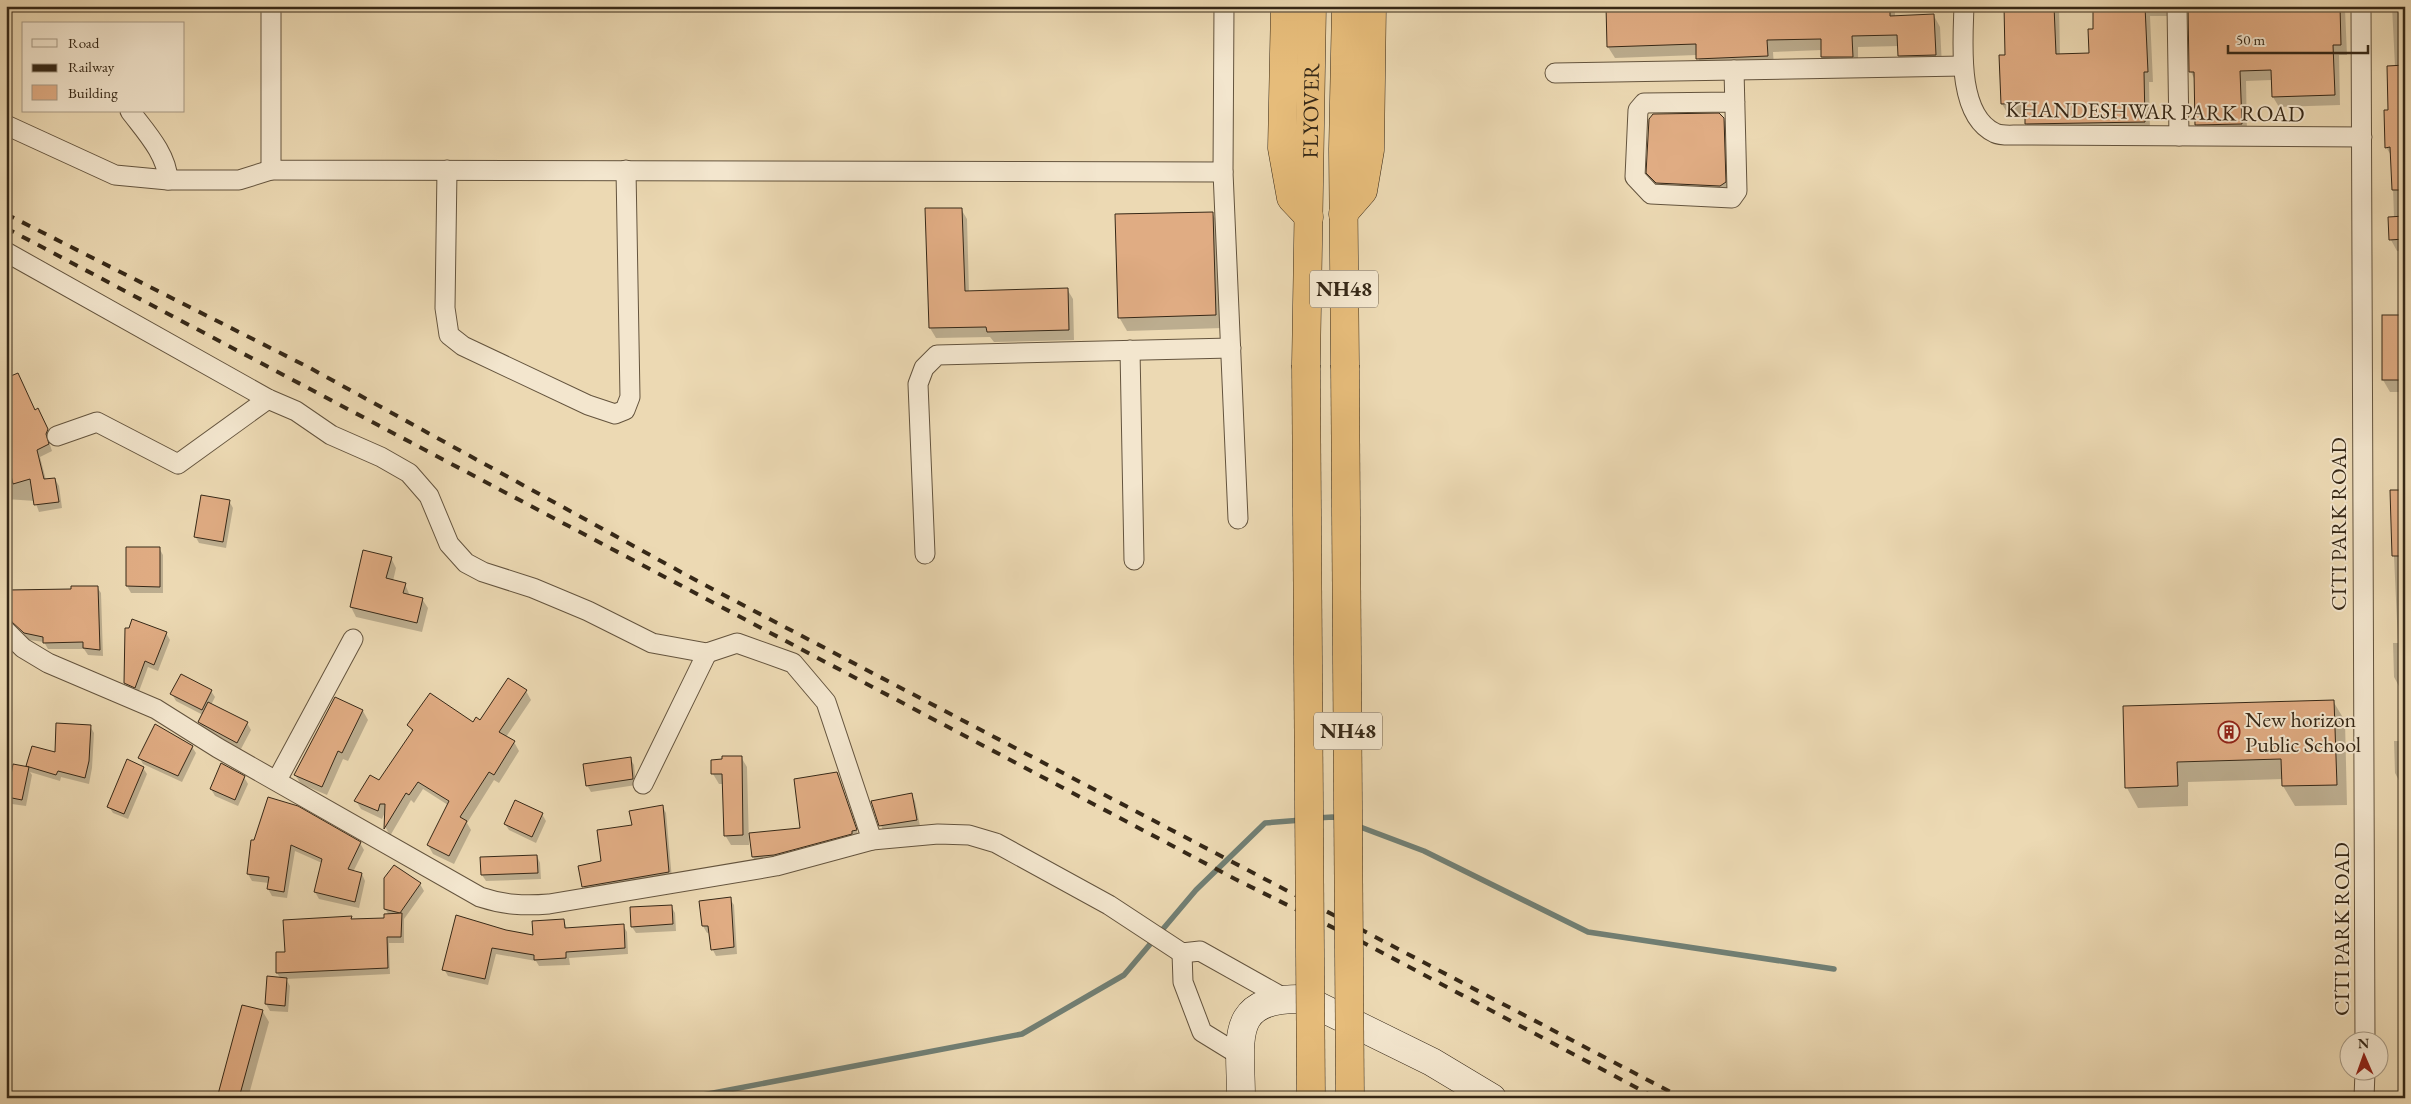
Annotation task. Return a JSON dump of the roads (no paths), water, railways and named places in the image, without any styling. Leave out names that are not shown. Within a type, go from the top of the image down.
[{"type":"highway","points":[[1285,6],[1282,148],[1291,198],[1309,217]]},
{"type":"highway","name":"FLYOVER","points":[[1309,217],[1312,6]]},
{"type":"highway","name":"FLYOVER","points":[[1343,214],[1346,6]]},
{"type":"highway","points":[[1343,214],[1364,191],[1370,150],[1372,6]]},
{"type":"highway","name":"NH48","points":[[1343,214],[1350,1098]]},
{"type":"highway","name":"NH48","points":[[1309,217],[1306,365],[1311,1098]]},
{"type":"street","points":[[270,170],[271,6]]},
{"type":"street","points":[[1224,6],[1223,172],[1238,519]]},
{"type":"street","name":"KHANDESHWAR PARK ROAD","points":[[1964,6],[1963,66],[1971,108],[1981,122],[1995,133],[2018,135],[2362,137]]},
{"type":"street","points":[[2177,6],[2179,136]]},
{"type":"street","name":"CITI PARK ROAD","points":[[2362,6],[2365,1032]]},
{"type":"street","points":[[1555,73],[1963,66]]},
{"type":"street","points":[[1734,70],[1735,102],[1737,191],[1732,198],[1651,194],[1636,176],[1638,110],[1644,103],[1735,102]]},
{"type":"street","points":[[131,112],[152,141],[167,168],[168,180]]},
{"type":"street","points":[[6,125],[115,175],[168,180],[239,180],[270,170],[1223,172]]},
{"type":"street","points":[[447,170],[445,308],[449,335],[463,346],[588,405],[615,414],[625,410],[630,397],[626,170]]},
{"type":"street","points":[[6,252],[268,399],[296,411],[331,435],[381,457],[409,473],[429,496],[449,544],[466,563],[483,572],[533,588],[588,611],[652,643],[707,653],[737,643],[793,663],[826,702],[872,840]]},
{"type":"street","points":[[925,554],[918,384],[924,368],[937,355],[1231,348]]},
{"type":"street","points":[[1130,350],[1134,560]]},
{"type":"street","points":[[56,436],[97,422],[178,464],[268,399]]},
{"type":"street","points":[[6,632],[23,648],[48,663],[156,709],[218,748],[480,897],[502,904],[523,906],[776,866],[872,840],[938,834],[969,835],[996,843],[1109,905],[1179,950],[1200,951],[1284,998]]},
{"type":"street","points":[[277,780],[353,639]]},
{"type":"street","points":[[643,784],[707,653]]},
{"type":"street","points":[[1179,950],[1182,982],[1202,1032],[1241,1056]]},
{"type":"street","points":[[1241,1098],[1241,1056],[1245,1018],[1260,1004],[1284,998],[1304,999],[1432,1062],[1492,1098]]},
{"type":"street","points":[[2364,1082],[2364,1098]]},
{"type":"waterway","points":[[1316,818],[1333,817],[1341,820]]},
{"type":"waterway","points":[[687,1098],[1022,1034],[1124,975],[1196,890],[1265,823],[1302,820]]},
{"type":"waterway","points":[[1355,825],[1424,851],[1588,932],[1834,969]]},
{"type":"railway","points":[[6,214],[310,368],[701,583],[1682,1098]]},
{"type":"railway","points":[[6,228],[1235,879],[1364,943],[1656,1098]]},
{"type":"place","name":"New horizon Public School","points":[[2229,732]]}]
